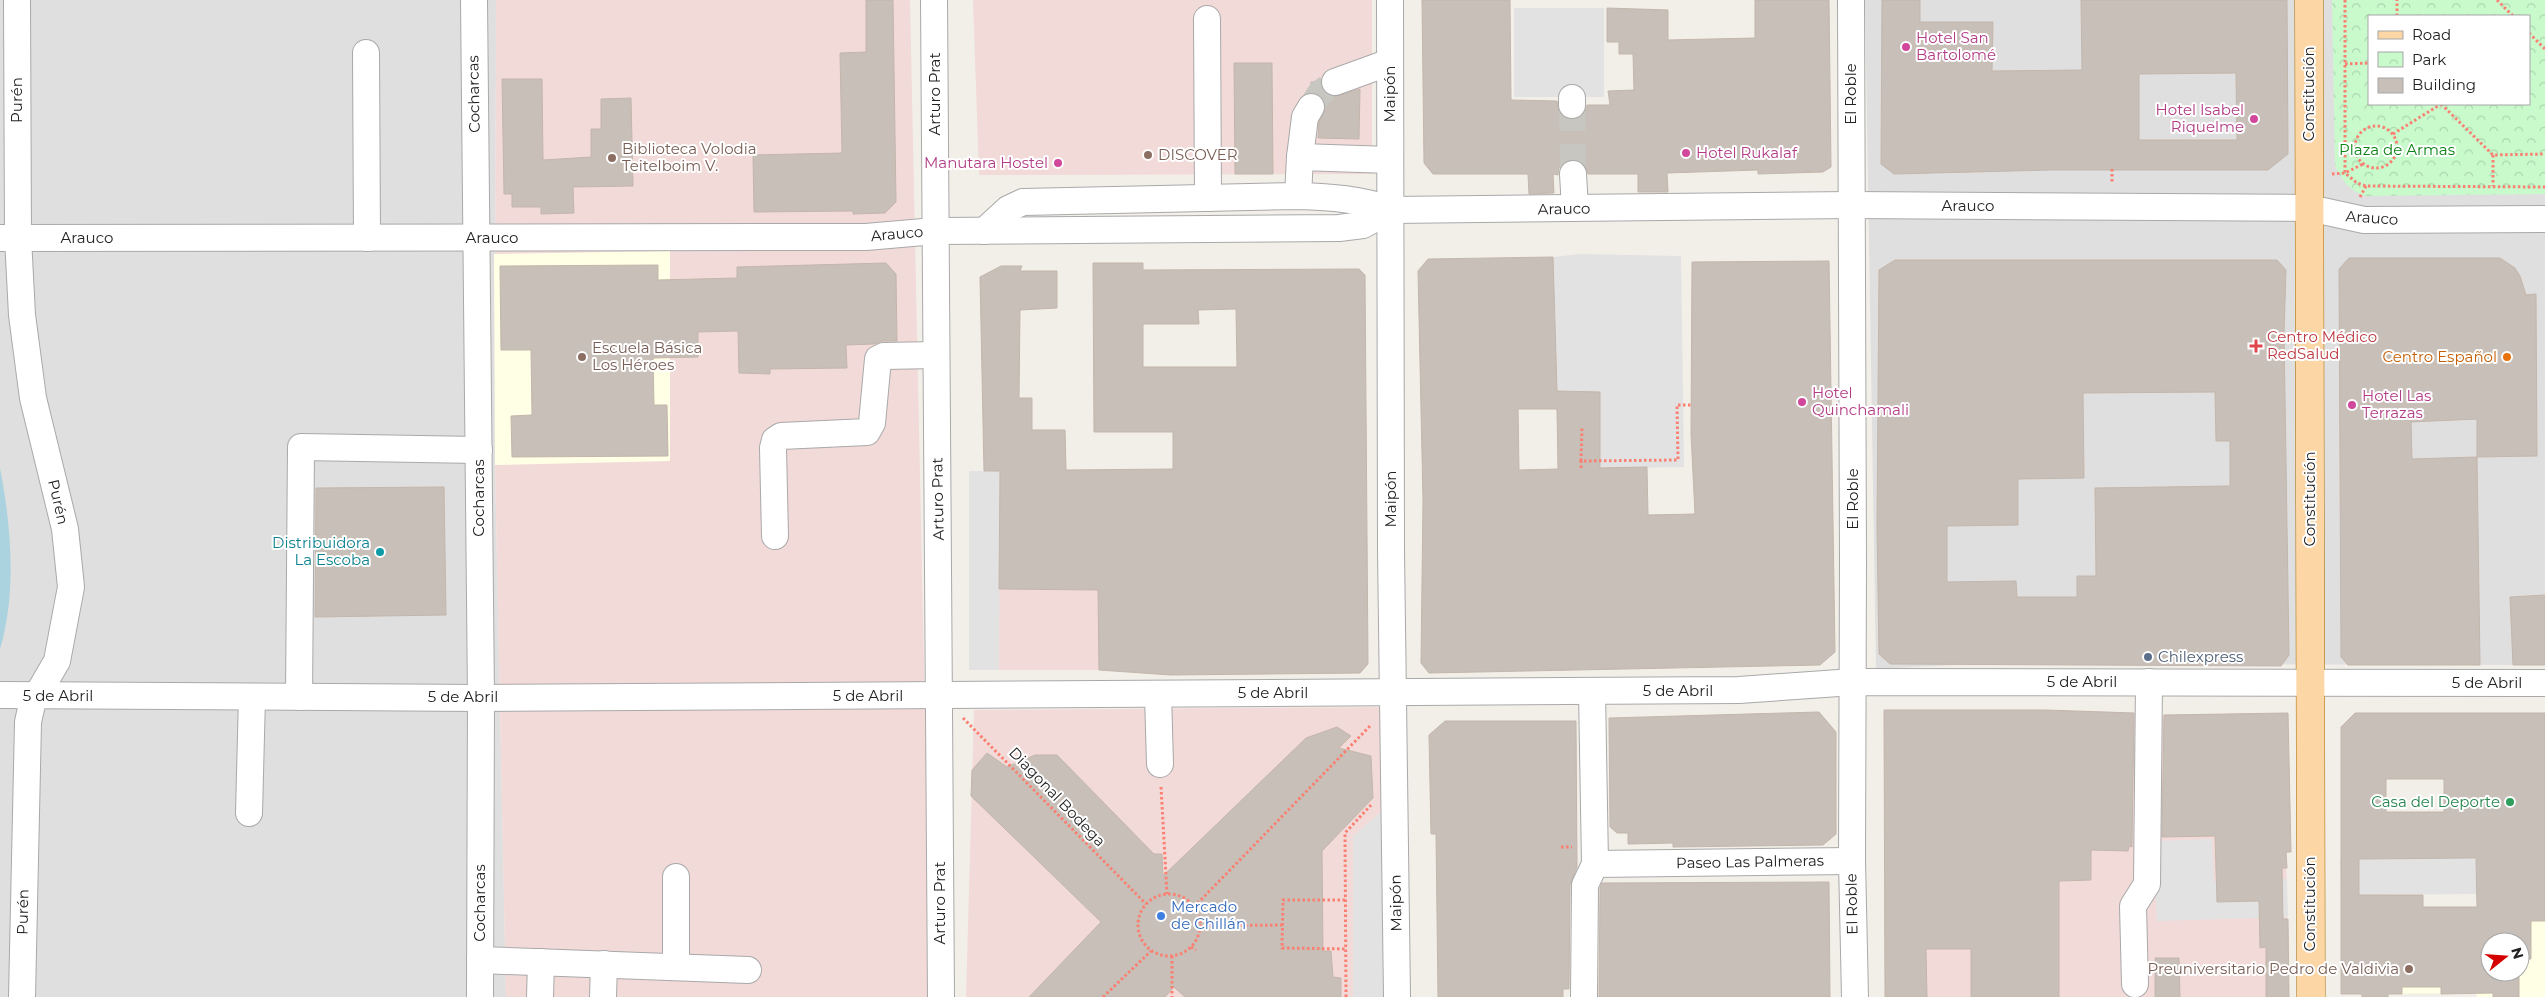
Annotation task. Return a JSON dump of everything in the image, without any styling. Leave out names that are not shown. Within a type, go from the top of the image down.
[{"type":"main road","name":"Constitución","points":[[2309,0],[2311,997]]},
{"type":"street","name":"Purén","points":[[17,0],[9,238],[33,398],[64,529],[71,587],[59,656],[52,672],[18,696],[28,722],[22,997]]},
{"type":"street","name":"Cocharcas","points":[[474,0],[479,450],[480,997]]},
{"type":"street","name":"Arturo Prat","points":[[934,0],[941,997]]},
{"type":"street","name":"Maipón","points":[[1390,0],[1393,692],[1397,997]]},
{"type":"street","name":"El Roble","points":[[1851,0],[1852,861],[1855,997]]},
{"type":"street","points":[[1207,19],[1208,198]]},
{"type":"street","points":[[1836,157],[1836,70],[1851,34]]},
{"type":"street","points":[[366,54],[367,238]]},
{"type":"street","points":[[1334,82],[1390,62]]},
{"type":"street","points":[[1167,229],[1205,218],[1303,205],[1300,158],[1305,116],[1311,107]]},
{"type":"street","points":[[1300,158],[1390,160]]},
{"type":"street","points":[[1573,174],[1576,208]]},
{"type":"street","name":"Arauco","points":[[984,231],[1008,209],[1023,202],[1208,198],[1303,205],[1342,197],[1369,202],[1390,210],[1852,205],[2309,208],[2364,220],[2545,219]]},
{"type":"street","name":"Arauco","points":[[9,238],[866,238],[935,231],[1351,228],[1377,219],[1390,210]]},
{"type":"street","points":[[775,536],[773,448],[775,440],[781,436],[867,432],[872,423],[878,359],[884,356],[936,355]]},
{"type":"street","points":[[299,697],[301,448],[479,450]]},
{"type":"street","name":"5 de Abril","points":[[18,696],[480,698],[1739,690],[1853,682],[2545,683]]},
{"type":"street","points":[[2135,984],[2133,906],[2147,884],[2149,682]]},
{"type":"street","points":[[1584,997],[1585,885],[1595,864],[1592,691]]},
{"type":"street","points":[[1158,694],[1160,764]]},
{"type":"street","points":[[249,812],[252,697]]},
{"type":"street","name":"Paseo Las Palmeras","points":[[1595,864],[1852,861]]},
{"type":"street","points":[[676,877],[676,967]]},
{"type":"street","points":[[480,960],[748,970]]},
{"type":"street","points":[[540,997],[541,962]]},
{"type":"street","points":[[603,997],[604,964]]},
{"type":"path","points":[[2345,0],[2345,173]]},
{"type":"path","points":[[2397,0],[2397,15]]},
{"type":"path","points":[[2497,0],[2512,15]]},
{"type":"path","points":[[2530,34],[2545,50]]},
{"type":"path","points":[[2345,64],[2368,64]]},
{"type":"path","points":[[2393,134],[2439,105]]},
{"type":"path","points":[[2442,105],[2493,155],[2545,154]]},
{"type":"path","points":[[2374,126],[2388,130],[2393,134],[2397,148],[2393,160],[2388,165],[2375,169],[2363,164],[2358,159],[2355,145],[2361,132],[2374,126]]},
{"type":"path","points":[[2493,155],[2493,186]]},
{"type":"path","points":[[2345,173],[2363,164]]},
{"type":"path","points":[[2345,173],[2357,183],[2366,186],[2545,187]]},
{"type":"path","points":[[1582,461],[1678,460],[1677,405],[1692,405]]},
{"type":"path","points":[[1582,427],[1582,468]]},
{"type":"path","name":"Diagonal Bodega","points":[[958,713],[1146,904]]},
{"type":"path","points":[[1194,906],[1376,721]]},
{"type":"path","points":[[1160,764],[1167,894]]},
{"type":"path","points":[[1346,997],[1345,833],[1377,799]]},
{"type":"path","points":[[1167,894],[1179,896],[1194,906],[1200,926],[1196,940],[1191,947],[1182,953],[1172,956],[1161,955],[1152,951],[1142,938],[1138,923],[1140,913],[1146,904],[1153,898],[1167,894]]},
{"type":"path","points":[[1345,900],[1283,900],[1282,926],[1282,948],[1345,949]]},
{"type":"path","points":[[1200,926],[1282,926]]},
{"type":"path","points":[[1191,947],[1196,950]]},
{"type":"path","points":[[1103,997],[1152,951]]},
{"type":"path","points":[[1172,956],[1172,997]]},
{"type":"shaded area","points":[[0,0],[496,0],[495,465],[506,997],[0,997]]},
{"type":"shaded area","points":[[496,0],[910,0],[931,997],[506,997],[495,465]]},
{"type":"shaded area","points":[[973,0],[1372,0],[1372,174],[979,175]]},
{"type":"shaded area","points":[[1865,0],[2545,0],[2545,665],[1976,664],[1876,669]]},
{"type":"shaded area","points":[[1514,8],[1604,8],[1604,97],[1514,97]]},
{"type":"shaded area","name":"Escuela Básica Los Héroes","points":[[670,251],[670,461],[495,465],[494,254]]},
{"type":"shaded area","points":[[1581,254],[1681,256],[1684,467],[1558,469],[1553,257]]},
{"type":"shaded area","points":[[969,471],[1000,471],[999,670],[969,670]]},
{"type":"shaded area","points":[[999,589],[1099,590],[1099,670],[999,670]]},
{"type":"shaded area","name":"Mercado de Chillán","points":[[1388,707],[1388,806],[1353,836],[1353,997],[966,997],[974,710]]},
{"type":"shaded area","points":[[1884,710],[2045,710],[2154,715],[2288,713],[2291,852],[2286,853],[2289,997],[1885,997]]},
{"type":"shaded area","points":[[1388,806],[1392,997],[1353,997],[1353,836]]},
{"type":"shaded area","points":[[2212,839],[2214,881],[2287,879],[2288,917],[2157,921],[2153,841]]},
{"type":"shaded area","points":[[2340,859],[2476,859],[2476,894],[2341,895]]},
{"type":"shaded area","points":[[2477,921],[2545,921],[2545,997],[2477,997],[2476,993],[2341,994]]},
{"type":"green space","name":"Plaza de Armas","points":[[2332,0],[2545,0],[2545,194],[2365,196],[2355,191],[2341,176],[2335,166]]},
{"type":"water","points":[[0,468],[7,512],[10,582],[9,605],[0,649]]},
{"type":"building","points":[[866,0],[893,0],[896,202],[885,213],[853,214],[853,211],[754,212],[753,155],[842,153],[840,53],[866,52]]},
{"type":"building","points":[[1422,0],[1510,0],[1511,100],[1557,101],[1559,113],[1572,120],[1580,118],[1585,112],[1587,105],[1610,105],[1608,91],[1634,90],[1633,54],[1619,54],[1619,42],[1607,42],[1607,8],[1668,10],[1668,40],[1755,38],[1755,0],[1829,0],[1831,167],[1823,172],[1758,174],[1758,170],[1667,173],[1668,192],[1638,192],[1638,174],[1588,174],[1585,165],[1573,159],[1564,162],[1559,168],[1558,175],[1553,174],[1554,193],[1529,194],[1528,174],[1433,174],[1424,163]]},
{"type":"building","points":[[1882,0],[1920,0],[1920,22],[1993,22],[1992,71],[2082,70],[2081,0],[2287,0],[2288,154],[2268,170],[2051,170],[1894,174],[1881,164]],"holes":[[[2236,73],[2237,140],[2139,140],[2139,74]]]},
{"type":"building","points":[[1234,63],[1272,63],[1273,174],[1235,174]]},
{"type":"building","points":[[502,79],[542,79],[543,160],[591,157],[591,129],[601,129],[601,99],[631,98],[633,186],[573,187],[574,213],[541,214],[541,207],[512,207],[512,194],[504,194]]},
{"type":"building","points":[[1311,82],[1320,82],[1325,93],[1333,97],[1360,89],[1359,139],[1318,138],[1319,122],[1326,107],[1319,94],[1311,92]]},
{"type":"building","points":[[1553,257],[1557,391],[1600,392],[1600,468],[1647,467],[1648,515],[1695,514],[1691,434],[1692,262],[1829,261],[1835,652],[1820,665],[1429,673],[1421,663],[1423,500],[1418,271],[1428,259]],"holes":[[[1518,409],[1557,409],[1558,469],[1519,470]]]},
{"type":"building","points":[[2349,258],[2500,258],[2515,268],[2520,276],[2526,295],[2536,294],[2537,456],[2477,457],[2480,665],[2348,665],[2341,657],[2339,269]],"holes":[[[2477,419],[2477,457],[2412,459],[2411,422]]]},
{"type":"building","points":[[1895,260],[2277,260],[2286,270],[2284,332],[2289,655],[2281,666],[1890,664],[1879,654],[1877,527],[1879,270]],"holes":[[[2215,392],[2216,441],[2230,441],[2230,486],[2095,488],[2096,576],[2077,576],[2077,597],[2017,597],[2016,581],[1947,582],[1947,526],[2018,525],[2018,479],[2084,478],[2083,393]]]},
{"type":"building","points":[[886,263],[896,274],[897,341],[846,345],[847,368],[770,369],[770,374],[739,373],[738,331],[698,332],[698,357],[653,358],[654,405],[667,405],[668,456],[512,457],[511,416],[532,415],[531,350],[501,350],[500,266],[658,265],[658,280],[737,278],[737,267]]},
{"type":"building","points":[[1093,263],[1143,263],[1143,270],[1359,269],[1365,275],[1368,664],[1360,673],[1171,675],[1099,670],[1098,590],[999,589],[1000,471],[984,471],[980,277],[1001,266],[1022,266],[1020,271],[1057,271],[1057,308],[1020,310],[1019,398],[1032,398],[1032,430],[1065,430],[1066,470],[1173,469],[1173,432],[1094,432]],"holes":[[[1236,309],[1237,367],[1143,367],[1143,324],[1199,324],[1198,310]]]},
{"type":"building","name":"Distribuidora La Escoba","points":[[444,487],[446,615],[315,617],[316,488]]},
{"type":"building","points":[[2545,595],[2545,665],[2513,665],[2510,597]]},
{"type":"building","points":[[1884,710],[2045,710],[2134,713],[2132,847],[2129,846],[2128,851],[2091,850],[2091,880],[2059,881],[2059,997],[1971,997],[1971,949],[1926,949],[1927,997],[1885,997]]},
{"type":"building","points":[[1819,712],[1836,732],[1836,834],[1823,845],[1673,847],[1673,843],[1628,844],[1628,833],[1617,833],[1610,827],[1609,718]]},
{"type":"building","points":[[2288,713],[2291,852],[2286,852],[2287,868],[2282,868],[2283,919],[2288,919],[2289,997],[2266,997],[2266,947],[2260,948],[2259,901],[2217,902],[2215,836],[2162,837],[2164,715]]},
{"type":"building","points":[[2355,713],[2545,713],[2545,921],[2531,921],[2531,959],[2530,932],[2480,932],[2480,982],[2519,982],[2519,997],[2493,997],[2493,993],[2441,994],[2441,987],[2402,987],[2402,994],[2388,994],[2388,997],[2362,997],[2362,994],[2341,994],[2341,727]],"holes":[[[2386,779],[2444,779],[2444,812],[2386,812]],[[2476,858],[2477,907],[2423,907],[2423,895],[2359,895],[2359,859]]]},
{"type":"building","points":[[1445,721],[1576,721],[1577,867],[1570,885],[1569,989],[1563,989],[1563,997],[1438,997],[1436,834],[1431,834],[1429,735]]},
{"type":"building","points":[[1337,727],[1351,736],[1339,748],[1371,756],[1373,798],[1322,851],[1323,951],[1331,951],[1333,977],[1341,978],[1341,997],[1185,997],[1174,987],[1165,997],[1029,997],[1101,922],[971,796],[972,770],[987,753],[1007,767],[1035,755],[1057,755],[1154,854],[1162,854],[1163,876],[1306,738]]},
{"type":"building","points":[[1829,882],[1830,997],[1599,997],[1600,888],[1602,883]]},
{"type":"building","points":[[2155,958],[2179,958],[2180,997],[2155,997]]},
{"type":"tunnel","points":[[1311,107],[1320,93],[1335,82]]},
{"type":"tunnel","points":[[1572,105],[1573,174]]},
{"type":"place","name":"Hotel San Bartolomé","points":[[1906,47]]},
{"type":"place","name":"Hotel Isabel Riquelme","points":[[2254,119]]},
{"type":"place","name":"Hotel Rukalaf","points":[[1686,153]]},
{"type":"place","name":"DISCOVER","points":[[1148,155]]},
{"type":"place","name":"Biblioteca Volodia Teitelboim V.","points":[[612,158]]},
{"type":"place","name":"Manutara Hostel","points":[[1058,163]]},
{"type":"place","name":"Centro Médico RedSalud","points":[[2256,346]]},
{"type":"place","name":"Escuela Básica Los Héroes","points":[[582,357]]},
{"type":"place","name":"Centro Español","points":[[2507,357]]},
{"type":"place","name":"Hotel Quinchamali","points":[[1802,402]]},
{"type":"place","name":"Hotel Las Terrazas","points":[[2352,405]]},
{"type":"place","name":"Distribuidora La Escoba","points":[[380,552]]},
{"type":"place","name":"Chilexpress","points":[[2148,657]]},
{"type":"place","name":"Casa del Deporte","points":[[2510,802]]},
{"type":"place","name":"Mercado de Chillán","points":[[1161,916]]},
{"type":"place","name":"Preuniversitario Pedro de Valdivia","points":[[2409,969]]}]
